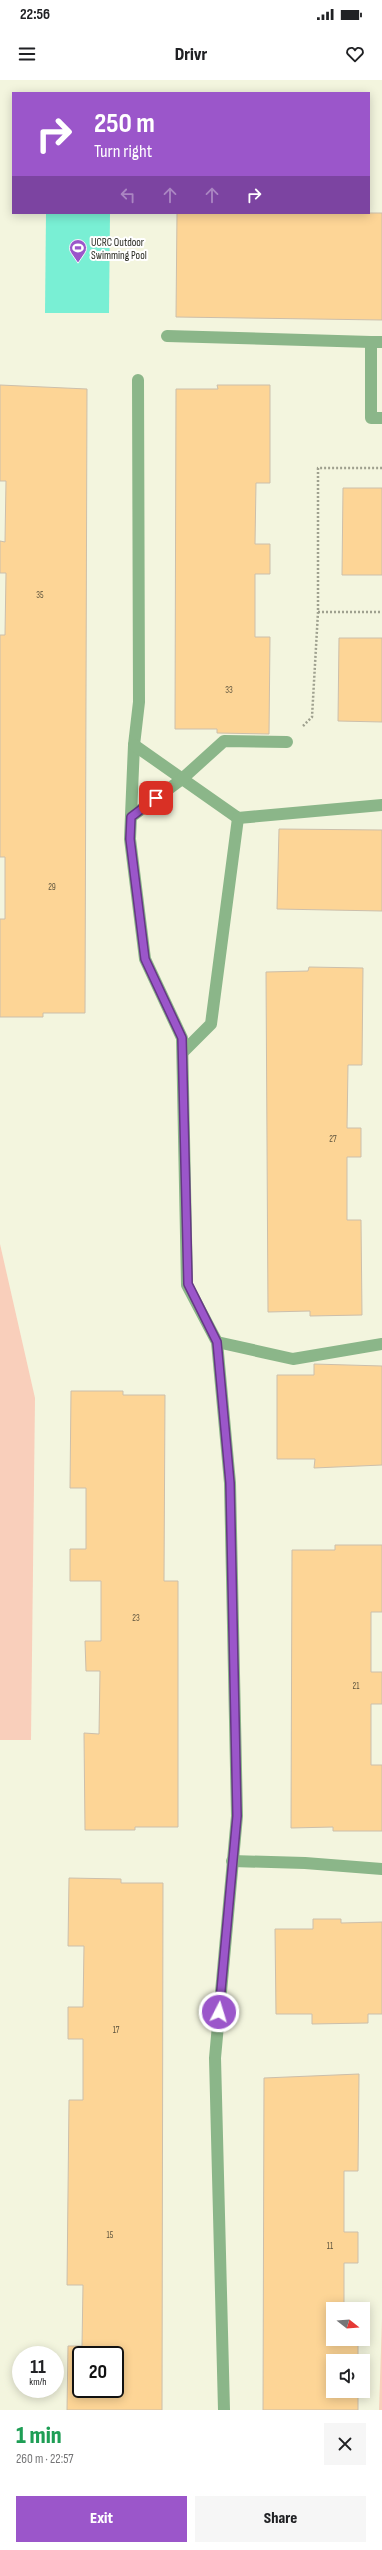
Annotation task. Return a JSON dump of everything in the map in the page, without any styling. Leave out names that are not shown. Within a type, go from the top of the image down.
[{"type":"lane","points":[[167,336],[377,342],[371,418],[382,418]]},
{"type":"lane","points":[[138,380],[139,702],[134,745],[130,839],[145,959],[182,1038],[188,1284],[217,1342],[230,1483],[237,1816],[215,2058],[224,2410]]},
{"type":"lane","points":[[131,817],[182,779],[224,741],[287,742]]},
{"type":"lane","points":[[134,745],[238,818],[382,805]]},
{"type":"lane","points":[[183,1052],[210,1024],[238,818]]},
{"type":"lane","points":[[217,1342],[294,1359],[382,1344]]},
{"type":"lane","points":[[232,1861],[305,1863],[382,1869]]},
{"type":"path","points":[[287,742],[312,717],[318,612],[318,468],[382,468]]},
{"type":"path","points":[[318,612],[382,612]]},
{"type":"shaded area","points":[[0,1244],[35,1398],[31,1740],[0,1740]]},
{"type":"shaded area","points":[[382,2319],[382,2410],[379,2410]]},
{"type":"water","name":"UCRC Outdoor Swimming Pool","points":[[46,214],[110,214],[109,313],[45,313]]},
{"type":"building","points":[[382,213],[382,320],[176,317],[177,214]]},
{"type":"building","points":[[0,385],[87,389],[85,1013],[43,1013],[43,1017],[0,1017],[0,919],[5,919],[5,857],[0,857],[0,635],[5,635],[6,573],[0,573],[0,541],[5,542],[6,481],[0,481]]},
{"type":"building","points":[[217,385],[270,385],[270,483],[256,483],[255,544],[270,544],[270,574],[255,574],[255,637],[270,637],[269,734],[217,733],[217,729],[175,729],[176,389],[218,389]]},
{"type":"building","points":[[343,488],[382,488],[382,575],[342,575]]},
{"type":"building","points":[[339,638],[382,638],[382,722],[338,721]]},
{"type":"building","points":[[279,829],[382,830],[382,911],[277,909]]},
{"type":"building","points":[[309,967],[363,968],[362,1065],[348,1065],[347,1128],[361,1128],[361,1157],[347,1157],[347,1220],[361,1220],[362,1315],[310,1316],[310,1311],[268,1312],[266,972],[308,971]]},
{"type":"building","points":[[314,1364],[382,1366],[382,1465],[314,1468],[315,1459],[277,1459],[277,1375],[314,1375]]},
{"type":"building","points":[[71,1391],[123,1391],[123,1395],[165,1395],[164,1581],[178,1581],[178,1827],[135,1827],[135,1830],[85,1830],[84,1733],[99,1734],[100,1671],[86,1671],[85,1641],[101,1641],[101,1581],[70,1581],[70,1549],[86,1549],[86,1488],[70,1488]]},
{"type":"building","points":[[335,1545],[382,1545],[382,1612],[371,1612],[371,1672],[382,1672],[382,1704],[371,1704],[371,1765],[382,1765],[382,1831],[333,1831],[333,1827],[291,1828],[292,1550],[335,1550]]},
{"type":"building","points":[[69,1878],[121,1879],[121,1883],[163,1883],[162,2410],[67,2410],[68,2346],[72,2346],[72,2398],[124,2398],[124,2346],[82,2346],[83,2285],[67,2285],[69,2100],[83,2100],[83,2039],[68,2039],[68,2007],[83,2007],[84,1946],[68,1946]]},
{"type":"building","points":[[313,1919],[341,1919],[341,1923],[382,1922],[382,2014],[368,2014],[368,2023],[312,2024],[312,2014],[276,2014],[275,1929],[313,1929]]},
{"type":"building","points":[[359,2074],[358,2171],[344,2171],[344,2232],[358,2232],[358,2263],[344,2263],[344,2302],[326,2302],[326,2346],[358,2346],[358,2354],[326,2354],[326,2398],[358,2398],[358,2410],[263,2410],[264,2078]]},
{"type":"place","name":"UCRC Outdoor Swimming Pool","points":[[78,263]]},
{"type":"route","points":[[156,798],[131,817],[130,839],[145,959],[182,1038],[188,1284],[217,1342],[230,1483],[237,1816],[219,2012]]}]
